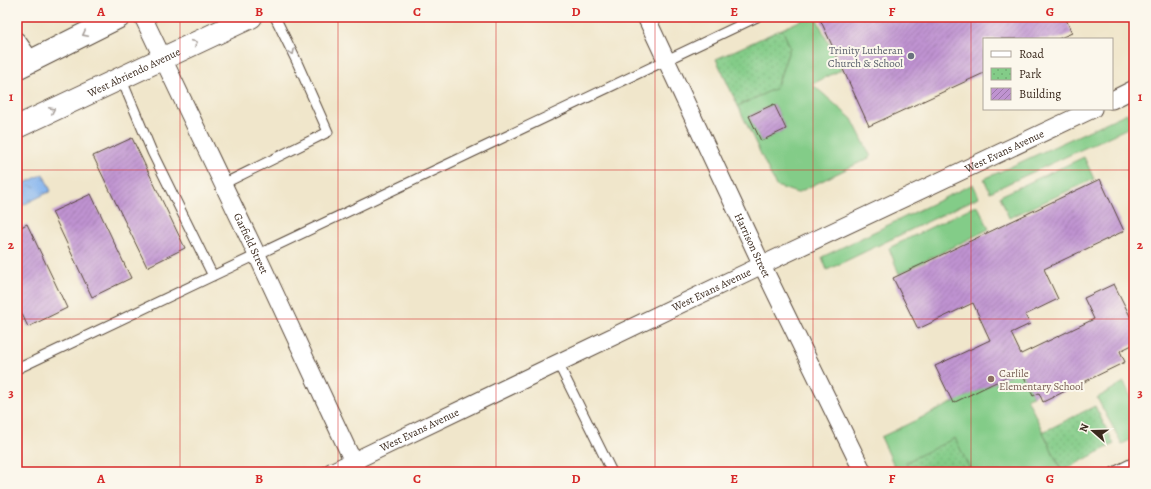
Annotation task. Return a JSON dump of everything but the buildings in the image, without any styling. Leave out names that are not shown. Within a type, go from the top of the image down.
[{"type":"street","points":[[17,42],[24,65],[119,17]]},
{"type":"street","name":"Garfield Street","points":[[143,17],[257,255],[355,467]]},
{"type":"street","name":"West Abriendo Avenue","points":[[17,127],[251,17]]},
{"type":"street","name":"Harrison Street","points":[[646,17],[762,265],[863,472]]},
{"type":"street","points":[[1113,100],[1134,89]]},
{"type":"street","name":"West Evans Avenue","points":[[331,472],[355,467],[558,363],[1090,110]]},
{"type":"lane","points":[[223,184],[328,132],[275,17]]},
{"type":"lane","points":[[17,369],[757,17]]},
{"type":"lane","points":[[121,78],[152,152],[213,276]]},
{"type":"lane","points":[[558,363],[612,472]]},
{"type":"lane","points":[[1114,472],[1134,462]]},
{"type":"green space","points":[[808,17],[816,17],[841,70],[812,84],[852,119],[871,157],[797,193],[776,186],[738,106],[776,88],[790,47],[782,29]],"holes":[[[774,104],[786,129],[761,141],[749,116]]]},
{"type":"green space","points":[[782,29],[790,47],[776,88],[738,106],[716,59]]},
{"type":"green space","points":[[1127,113],[1132,126],[990,192],[984,179]]},
{"type":"green space","points":[[1084,157],[1094,179],[1009,218],[1000,196]]},
{"type":"green space","points":[[973,184],[979,197],[827,270],[822,257]]},
{"type":"green space","points":[[974,206],[978,206],[989,229],[899,274],[889,248]]},
{"type":"green space","points":[[1021,370],[1033,396],[1027,398],[1062,472],[897,472],[881,437]]},
{"type":"green space","points":[[1124,382],[1134,404],[1134,438],[1122,444],[1097,398]]},
{"type":"green space","points":[[1095,406],[1114,444],[1062,471],[1043,432]]},
{"type":"green space","points":[[955,438],[971,471],[911,472],[906,462]]},
{"type":"water","points":[[43,174],[51,191],[17,208],[17,187]]},
{"type":"place","name":"Trinity Lutheran Church & School","points":[[911,56]]},
{"type":"place","name":"Carlile Elementary School","points":[[991,379]]}]
